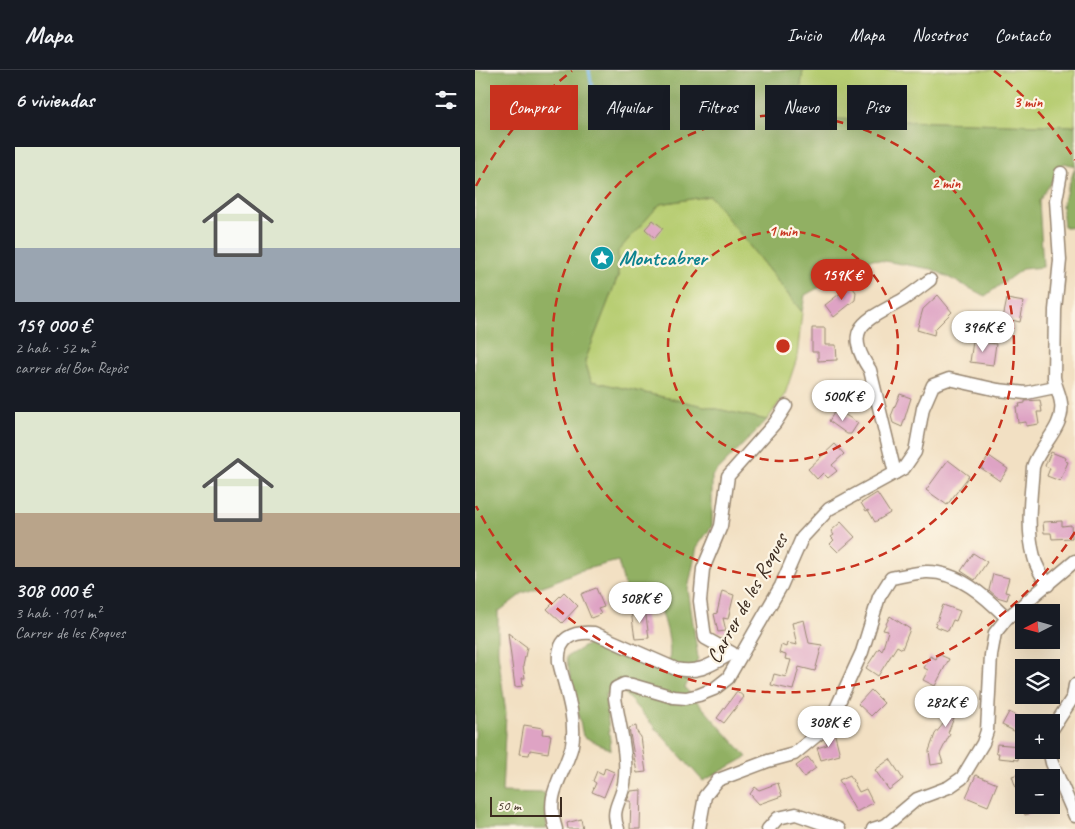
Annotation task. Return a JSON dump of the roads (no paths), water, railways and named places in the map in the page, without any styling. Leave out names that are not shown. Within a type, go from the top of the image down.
[{"type":"street","points":[[1048,585],[1033,557],[1030,532],[1033,467],[1036,457],[1052,433],[1061,414],[1061,403],[1055,387],[1055,310],[1060,260],[1056,200],[1061,173]]},
{"type":"street","points":[[895,473],[870,370],[863,359],[857,337],[859,329],[877,313],[905,299],[930,280]]},
{"type":"street","name":"Carrer de les Roques","points":[[618,829],[615,809],[624,786],[625,768],[615,698],[616,688],[624,684],[631,685],[673,697],[686,698],[714,689],[728,678],[781,586],[802,538],[829,509],[904,468],[915,452],[923,408],[933,385],[949,379],[1026,394],[1055,387]]},
{"type":"street","points":[[732,653],[705,638],[700,600],[703,569],[721,526],[727,476],[775,423],[786,406]]},
{"type":"street","points":[[873,829],[886,825],[917,799],[949,787],[962,778],[983,743],[987,731],[991,655],[995,633],[1007,618],[1075,562]]},
{"type":"street","points":[[699,829],[705,796],[718,780],[768,761],[795,754],[828,726],[862,652],[879,597],[891,578],[926,572],[950,576],[988,599],[1007,618]]},
{"type":"street","points":[[556,829],[551,812],[553,794],[572,747],[573,734],[572,720],[558,652],[561,644],[570,635],[581,632],[594,633],[676,669],[688,672],[703,669],[749,644]]},
{"type":"street","points":[[1060,716],[1073,697],[1075,685]]},
{"type":"street","points":[[1051,759],[1075,816]]},
{"type":"street","points":[[768,829],[778,818],[796,814],[839,829]]},
{"type":"waterway","points":[[589,70],[592,85]]},
{"type":"place","name":"Montcabrer","points":[[602,258]]}]
